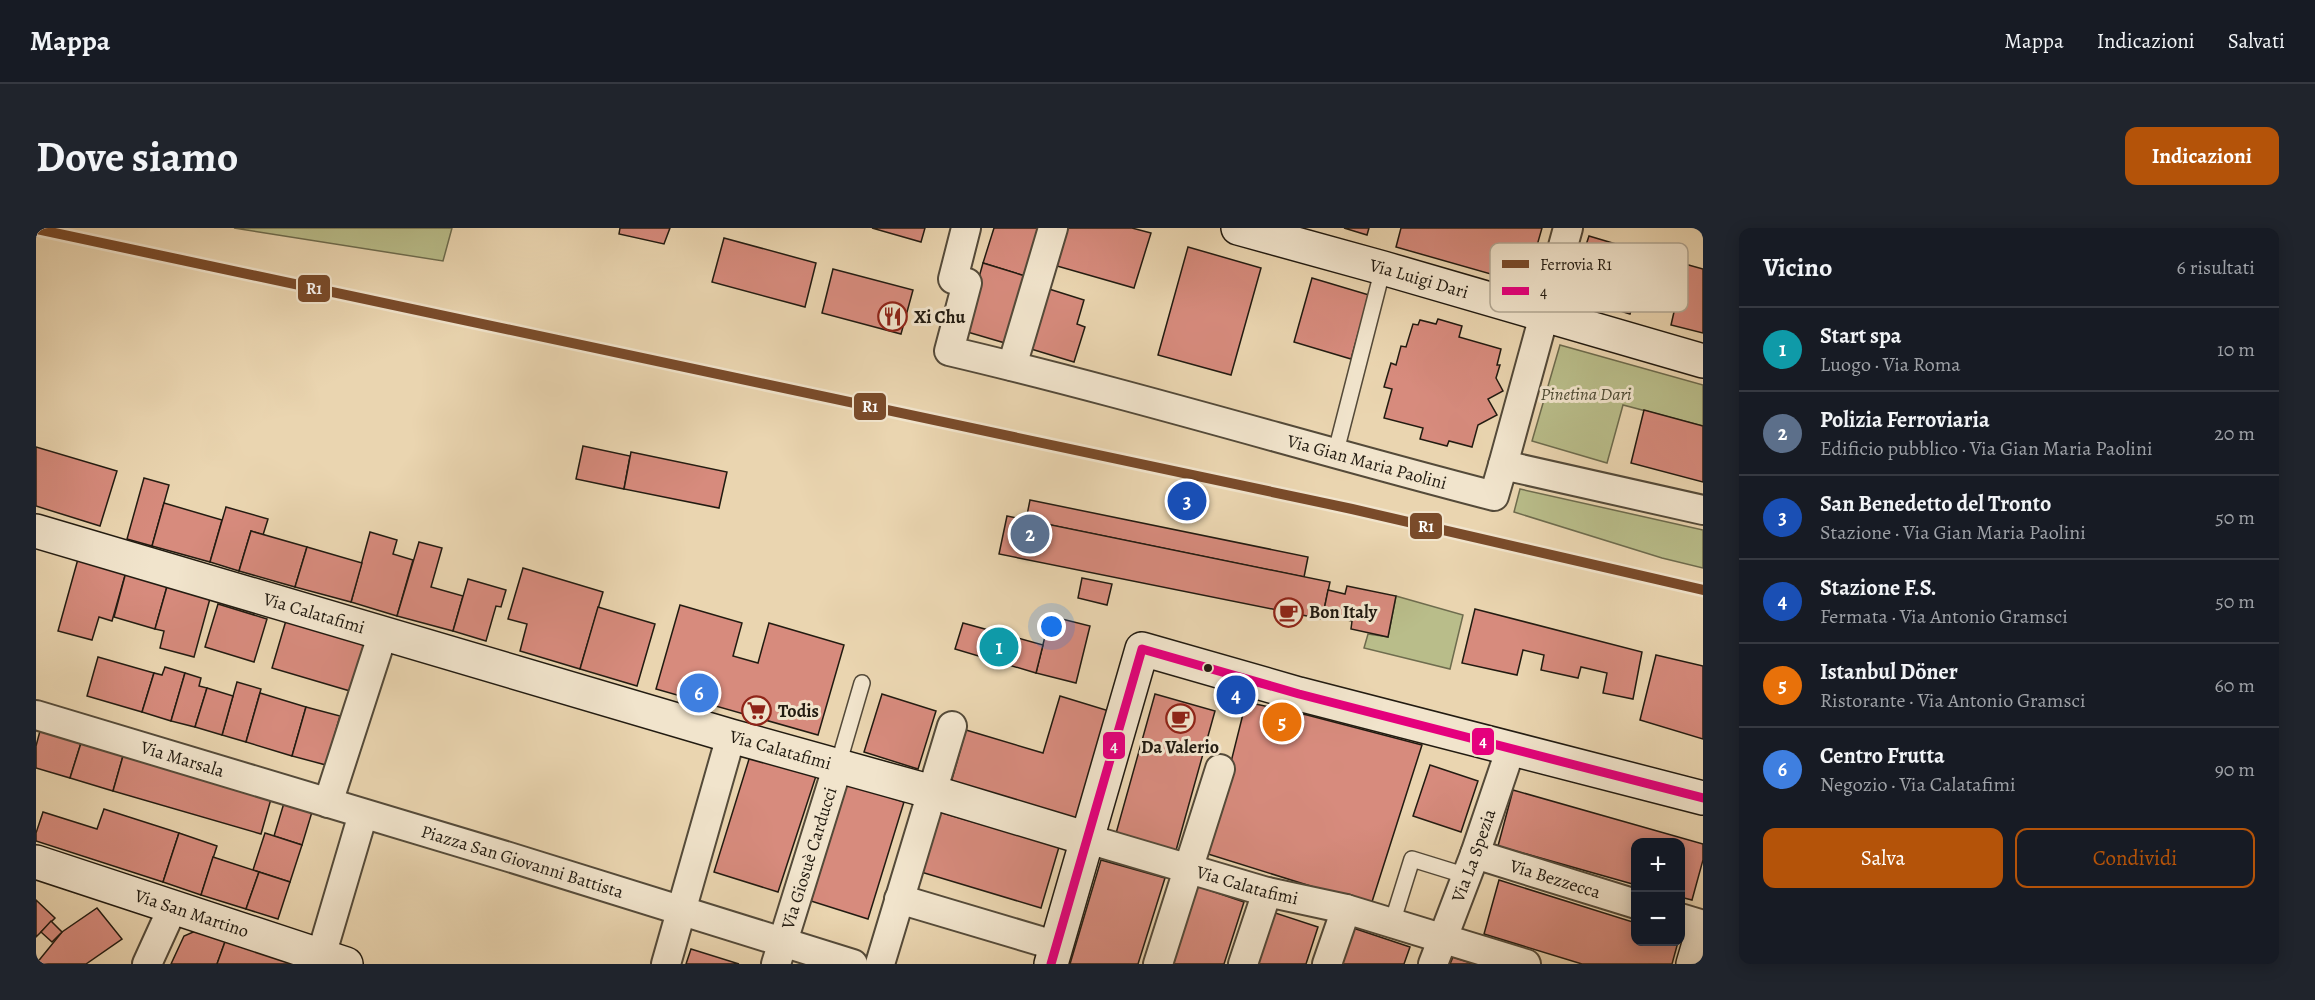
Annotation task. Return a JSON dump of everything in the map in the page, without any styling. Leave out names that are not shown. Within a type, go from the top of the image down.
[{"type":"street","name":"Via Gian Maria Paolini","points":[[966,228],[953,279],[967,283],[950,351],[1494,496],[1503,465]]},
{"type":"street","points":[[1012,366],[1053,228]]},
{"type":"street","name":"Via Luigi Dari","points":[[1238,228],[1490,299]]},
{"type":"street","points":[[1564,243],[1568,228]]},
{"type":"street","name":"Via Luigi Dari","points":[[1537,312],[1703,361]]},
{"type":"street","points":[[1544,314],[1503,465],[1703,510]]},
{"type":"street","name":"Via Calatafimi","points":[[36,531],[1267,892],[1346,909],[1392,923],[1438,952],[1455,941],[1526,964]]},
{"type":"street","points":[[328,803],[383,633]]},
{"type":"street","points":[[899,899],[1054,955],[1142,649],[1299,694],[1703,798]]},
{"type":"street","name":"Via Marsala","points":[[36,715],[328,803]]},
{"type":"street","points":[[879,964],[952,726]]},
{"type":"street","points":[[666,964],[731,736]]},
{"type":"street","name":"Via La Spezia","points":[[1438,952],[1511,748]]},
{"type":"street","name":"Via Giosuè Carducci","points":[[780,953],[838,765]]},
{"type":"street","points":[[1158,964],[1220,768]]},
{"type":"street","name":"Piazza San Giovanni Battista","points":[[328,803],[682,910],[780,953],[853,964]]},
{"type":"street","points":[[333,960],[363,814]]},
{"type":"street","name":"Via San Martino","points":[[36,862],[333,960]]},
{"type":"street","name":"Via Bezzecca","points":[[1471,865],[1631,903]]},
{"type":"street","points":[[1243,964],[1267,892]]},
{"type":"street","points":[[147,964],[173,907]]},
{"type":"street","points":[[1327,964],[1346,909]]},
{"type":"street","points":[[1685,920],[1703,925]]},
{"type":"street","points":[[1693,964],[1703,930]]},
{"type":"lane","points":[[1335,455],[1383,268]]},
{"type":"lane","name":"Via Giosuè Carducci","points":[[838,765],[862,683]]},
{"type":"lane","points":[[1392,923],[1412,859],[1471,865]]},
{"type":"green space","points":[[234,228],[452,228],[443,261]]},
{"type":"green space","name":"Pinetina Dari","points":[[1560,345],[1703,385],[1703,426],[1623,405],[1607,463],[1532,441]]},
{"type":"green space","points":[[1520,489],[1703,530],[1703,568],[1662,558],[1514,512]]},
{"type":"green space","points":[[1396,596],[1463,615],[1450,669],[1364,648],[1368,634],[1388,637]]},
{"type":"building","points":[[620,228],[670,228],[664,244],[619,234]]},
{"type":"building","points":[[872,228],[925,228],[921,242]]},
{"type":"building","points":[[994,228],[1039,228],[1025,276],[983,263]]},
{"type":"building","points":[[1068,228],[1132,228],[1151,233],[1134,288],[1057,266]]},
{"type":"building","points":[[1344,228],[1369,228],[1367,235]]},
{"type":"building","points":[[1401,228],[1542,228],[1538,243],[1490,243],[1490,274],[1396,247]]},
{"type":"building","points":[[1589,236],[1613,243],[1587,243]]},
{"type":"building","points":[[724,238],[816,263],[805,307],[712,282]]},
{"type":"building","points":[[1188,247],[1261,268],[1231,375],[1158,355]]},
{"type":"building","points":[[983,263],[1025,276],[1005,343],[964,331]]},
{"type":"building","points":[[1688,265],[1703,269],[1703,333],[1671,325],[1674,312],[1688,312]]},
{"type":"building","points":[[833,269],[913,290],[901,334],[822,313]]},
{"type":"building","points":[[1312,278],[1369,295],[1351,359],[1294,342]]},
{"type":"building","points":[[1049,289],[1084,300],[1077,324],[1085,327],[1074,362],[1031,349]]},
{"type":"building","points":[[1438,319],[1462,326],[1459,337],[1501,349],[1496,378],[1503,391],[1488,399],[1497,415],[1478,425],[1472,447],[1449,441],[1447,446],[1420,439],[1423,428],[1384,418],[1392,389],[1384,387],[1391,363],[1396,365],[1401,346],[1406,347],[1413,324],[1418,325],[1420,320],[1436,324]]},
{"type":"building","points":[[1644,410],[1703,426],[1703,482],[1631,463]]},
{"type":"building","points":[[583,446],[630,456],[624,489],[576,479]]},
{"type":"building","points":[[36,447],[117,471],[100,526],[36,506]]},
{"type":"building","points":[[631,452],[727,472],[719,508],[624,489]]},
{"type":"building","points":[[144,478],[169,485],[152,546],[127,539]]},
{"type":"building","points":[[1030,500],[1308,557],[1304,577],[1026,520]]},
{"type":"building","points":[[164,503],[222,520],[210,562],[152,546]]},
{"type":"building","points":[[226,507],[268,519],[263,535],[251,531],[239,571],[210,562]]},
{"type":"building","points":[[1007,516],[1330,582],[1322,619],[999,554]]},
{"type":"building","points":[[251,531],[307,547],[295,587],[239,571]]},
{"type":"building","points":[[370,532],[397,540],[393,554],[413,560],[397,616],[351,602]]},
{"type":"building","points":[[419,542],[442,548],[431,587],[463,596],[453,631],[397,616]]},
{"type":"building","points":[[307,547],[362,563],[351,602],[295,587]]},
{"type":"building","points":[[78,559],[126,572],[112,621],[99,617],[92,640],[58,631]]},
{"type":"building","points":[[523,568],[603,592],[580,669],[520,651],[527,624],[508,619]]},
{"type":"building","points":[[126,572],[168,583],[155,629],[114,617]]},
{"type":"building","points":[[1082,578],[1112,584],[1107,605],[1078,598]]},
{"type":"building","points":[[468,579],[506,590],[501,607],[496,606],[486,641],[453,631]]},
{"type":"building","points":[[168,583],[211,595],[194,657],[160,648],[164,631],[155,629]]},
{"type":"building","points":[[1347,586],[1396,596],[1388,637],[1351,629],[1352,621],[1323,615],[1328,590],[1345,594]]},
{"type":"building","points":[[218,604],[267,619],[254,662],[205,647]]},
{"type":"building","points":[[680,605],[742,623],[733,656],[758,663],[769,623],[844,645],[818,735],[656,689]]},
{"type":"building","points":[[598,607],[655,624],[637,686],[580,669]]},
{"type":"building","points":[[1475,609],[1642,652],[1633,699],[1603,693],[1607,673],[1581,667],[1578,678],[1541,670],[1544,655],[1523,650],[1517,675],[1462,663]]},
{"type":"building","points":[[1050,616],[1090,626],[1076,683],[1036,673]]},
{"type":"building","points":[[287,617],[365,641],[350,691],[272,668]]},
{"type":"building","points":[[963,623],[1043,645],[1036,673],[955,649]]},
{"type":"building","points":[[1656,655],[1703,666],[1703,739],[1640,720]]},
{"type":"building","points":[[98,657],[154,673],[142,712],[87,696]]},
{"type":"building","points":[[165,667],[185,673],[171,721],[142,712],[154,673],[162,675]]},
{"type":"building","points":[[185,673],[201,678],[199,686],[207,688],[195,727],[171,721]]},
{"type":"building","points":[[237,682],[261,689],[246,742],[222,735]]},
{"type":"building","points":[[207,688],[233,696],[222,735],[195,727]]},
{"type":"building","points":[[260,693],[306,707],[292,756],[246,742]]},
{"type":"building","points":[[882,694],[936,711],[918,769],[864,752]]},
{"type":"building","points":[[1155,694],[1215,711],[1175,854],[1115,837]]},
{"type":"building","points":[[1060,696],[1109,711],[1076,823],[950,786],[966,730],[1043,753]]},
{"type":"building","points":[[1246,702],[1307,715],[1422,745],[1371,905],[1208,854]]},
{"type":"building","points":[[306,707],[340,716],[326,765],[292,756]]},
{"type":"building","points":[[40,731],[81,743],[70,778],[36,768],[36,746]]},
{"type":"building","points":[[81,743],[123,756],[113,791],[70,778]]},
{"type":"building","points":[[123,756],[271,799],[261,834],[113,791]]},
{"type":"building","points":[[750,756],[816,776],[778,892],[714,872]]},
{"type":"building","points":[[1430,765],[1478,781],[1461,832],[1413,816]]},
{"type":"building","points":[[847,784],[904,802],[868,919],[811,901]]},
{"type":"building","points":[[1513,790],[1682,838],[1631,838],[1631,884],[1498,846]]},
{"type":"building","points":[[284,803],[312,812],[302,845],[274,836]]},
{"type":"building","points":[[104,809],[179,833],[163,882],[36,841],[36,833],[43,812],[97,829]]},
{"type":"building","points":[[939,812],[1059,847],[1041,908],[921,872]]},
{"type":"building","points":[[179,833],[217,846],[201,895],[163,882]]},
{"type":"building","points":[[265,833],[302,845],[290,882],[253,870]]},
{"type":"building","points":[[1685,839],[1703,844],[1703,860],[1692,900],[1685,898]]},
{"type":"building","points":[[213,857],[259,872],[246,909],[201,895]]},
{"type":"building","points":[[1101,860],[1165,878],[1138,964],[1070,964]]},
{"type":"building","points":[[259,872],[290,882],[278,919],[246,909]]},
{"type":"building","points":[[1499,880],[1631,921],[1631,946],[1677,946],[1672,964],[1582,964],[1484,934]]},
{"type":"building","points":[[1191,884],[1244,902],[1224,964],[1166,964]]},
{"type":"building","points":[[36,900],[55,918],[36,937]]},
{"type":"building","points":[[97,908],[122,939],[86,964],[36,964],[62,932]]},
{"type":"building","points":[[1269,911],[1318,927],[1306,964],[1252,964]]},
{"type":"building","points":[[51,921],[62,932],[52,942],[41,932]]},
{"type":"building","points":[[1353,928],[1410,947],[1404,964],[1340,964]]},
{"type":"building","points":[[200,929],[226,939],[217,964],[171,964],[184,936]]},
{"type":"building","points":[[226,939],[293,964],[217,964]]},
{"type":"building","points":[[691,949],[739,964],[686,964]]},
{"type":"building","points":[[1453,957],[1474,964],[1450,964]]},
{"type":"rail line","name":"R1","points":[[36,229],[1352,509],[1703,590]]},
{"type":"transit line","name":"4","points":[[1051,964],[1142,649],[1299,694],[1703,798]]},
{"type":"place","name":"Xi Chu","points":[[893,317]]},
{"type":"place","name":"San Benedetto del Tronto","points":[[1187,501]]},
{"type":"place","name":"Polizia Ferroviaria","points":[[1030,534]]},
{"type":"place","name":"Bon Italy","points":[[1288,612]]},
{"type":"place","name":"Start spa","points":[[999,647]]},
{"type":"place","name":"Centro Frutta","points":[[699,693]]},
{"type":"place","name":"Stazione F.S.","points":[[1236,695]]},
{"type":"place","name":"Todis","points":[[757,711]]},
{"type":"place","name":"Da Valerio","points":[[1180,718]]},
{"type":"place","name":"Istanbul Döner","points":[[1282,722]]}]
